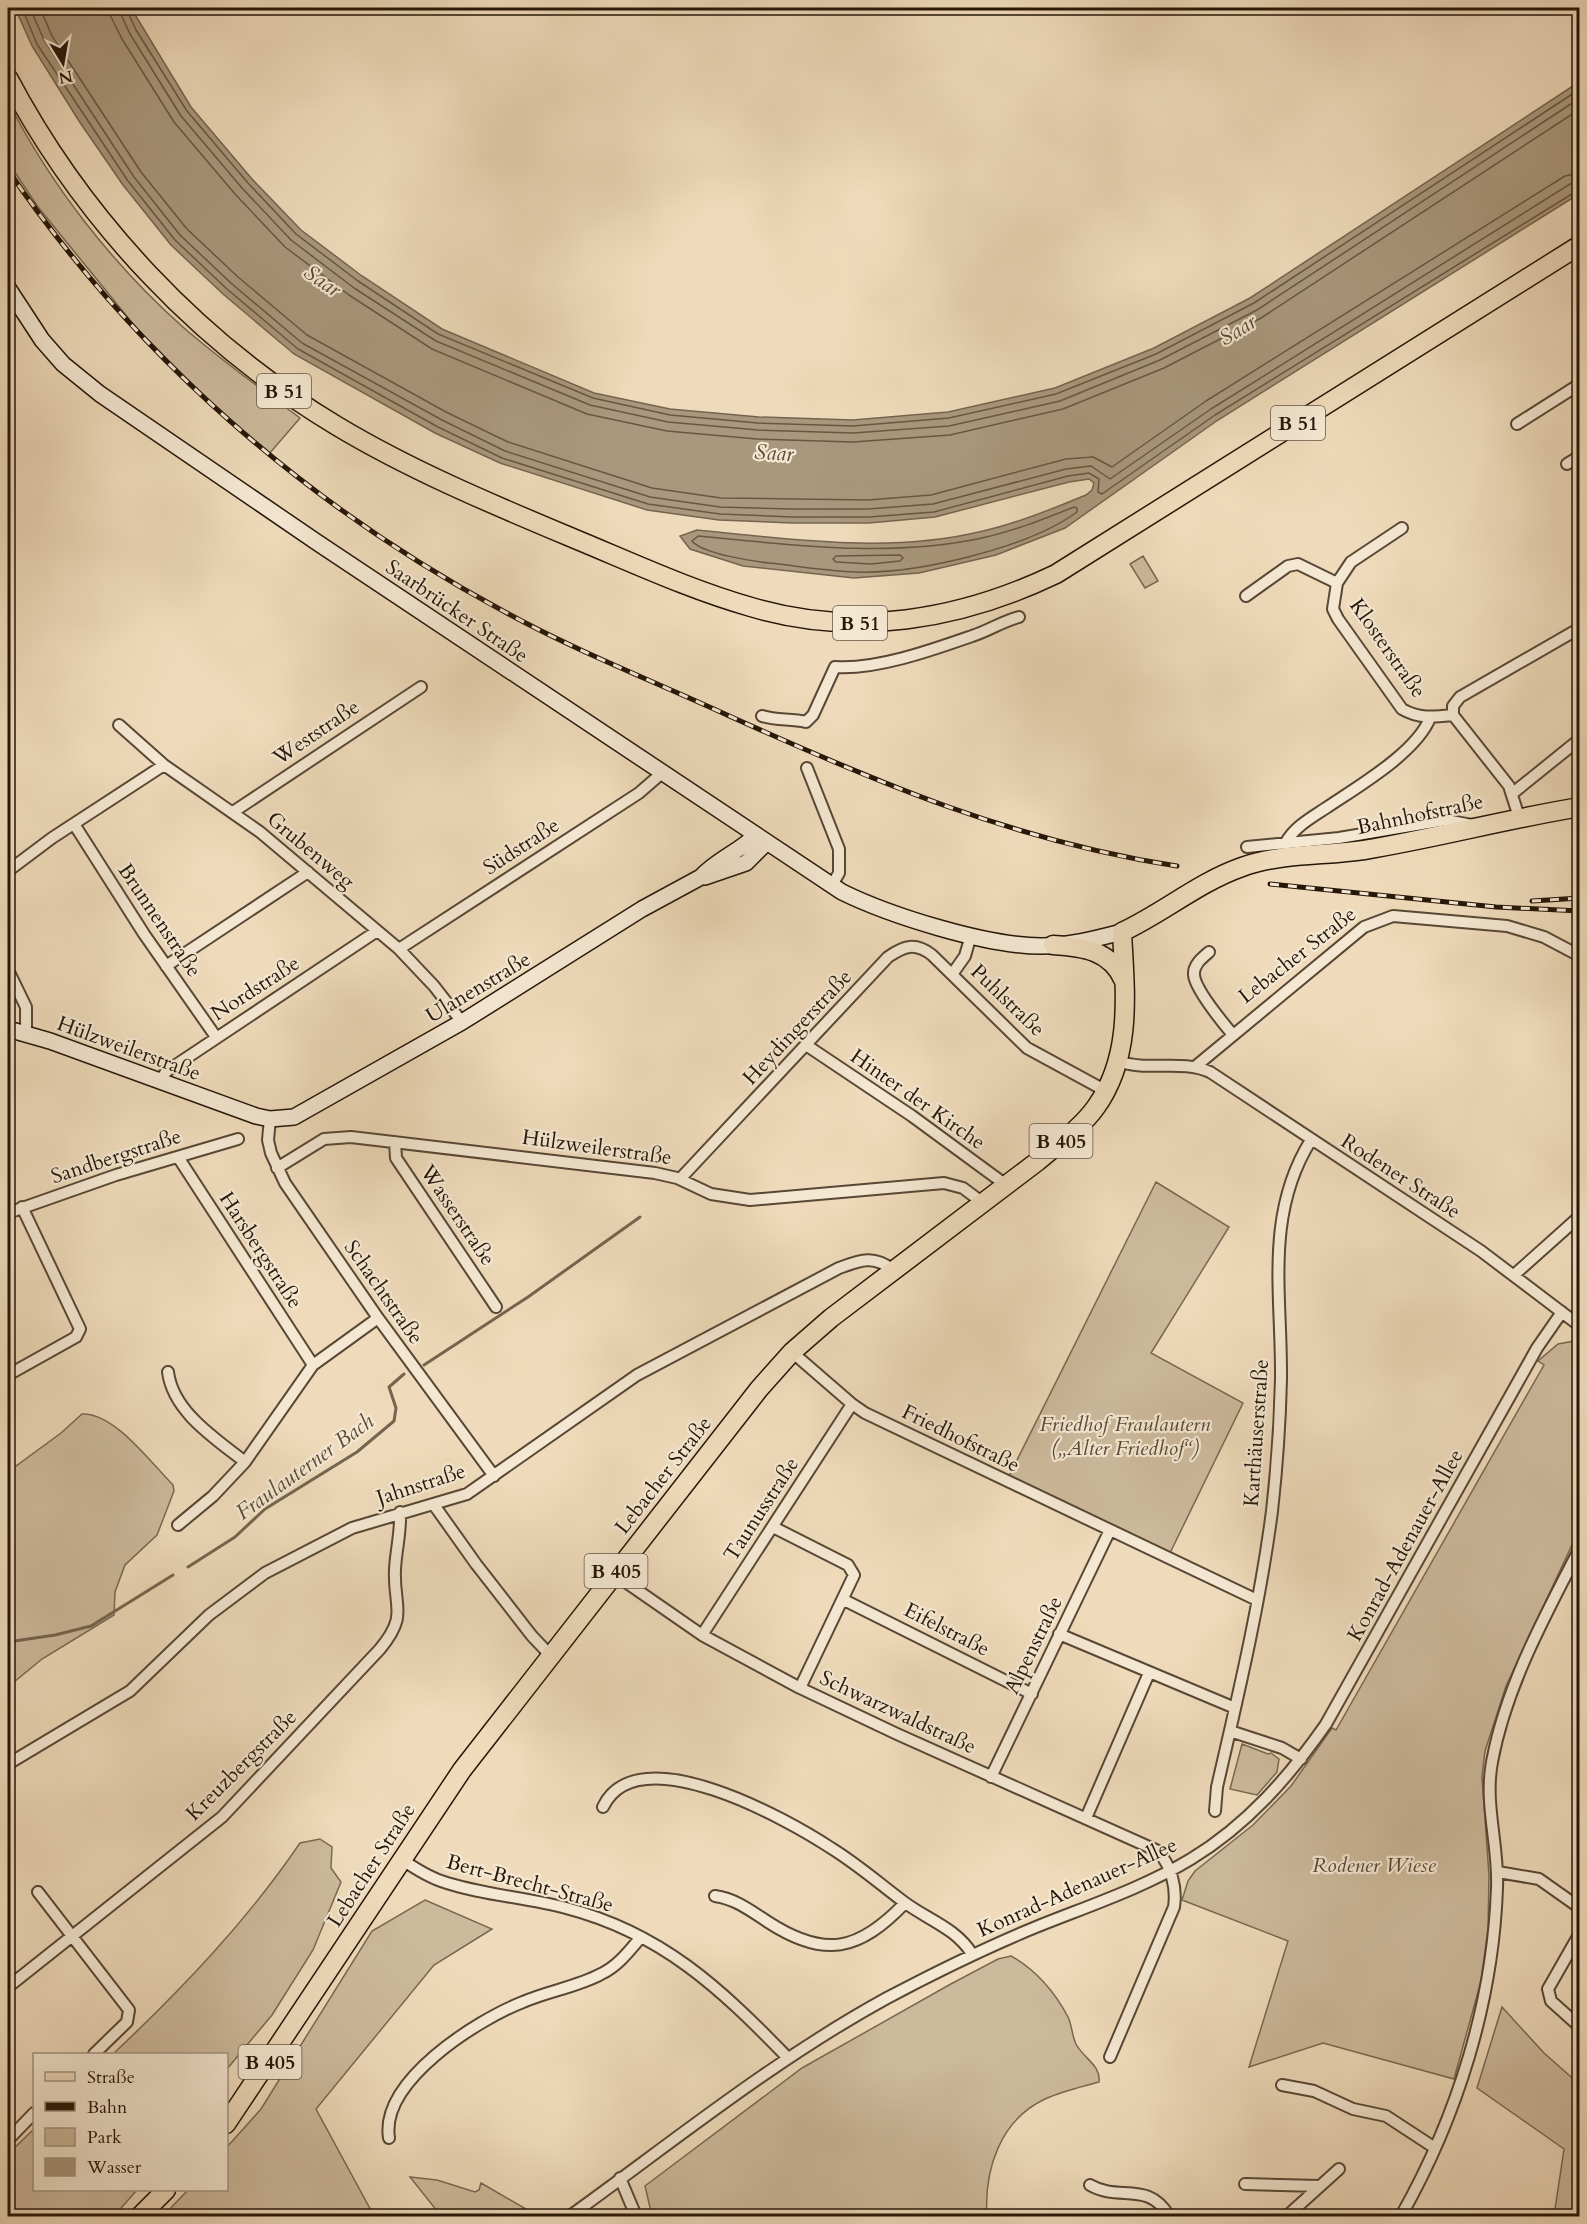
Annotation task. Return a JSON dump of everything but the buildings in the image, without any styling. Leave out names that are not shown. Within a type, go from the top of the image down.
[{"type":"main road","name":"B 51","points":[[8,78],[57,162],[122,246],[210,333],[305,405],[410,465],[536,523],[706,592],[753,608],[817,621],[885,622],[948,614],[1004,597],[1056,574],[1580,245]]},
{"type":"main road","name":"Bahnhofstraße","points":[[1122,932],[1147,921],[1224,874],[1268,860],[1361,850],[1519,817],[1580,807]]},
{"type":"main road","name":"B 405","points":[[1118,1061],[1124,1028],[1125,982],[1122,932]]},
{"type":"main road","points":[[1053,945],[1095,951],[1107,958],[1120,972],[1125,982]]},
{"type":"main road","name":"Lebacher Straße","points":[[228,2121],[400,1859],[462,1770],[759,1389],[792,1352],[893,1270],[1071,1134],[1095,1108],[1106,1091],[1118,1061]]},
{"type":"main road","points":[[141,2217],[165,2191]]},
{"type":"street","name":"Saarbrücker Straße","points":[[8,288],[42,340],[63,364],[100,394],[832,885],[877,908],[1008,944],[1053,945],[1122,932]]},
{"type":"street","points":[[1517,424],[1580,384]]},
{"type":"street","points":[[1566,464],[1580,456]]},
{"type":"street","points":[[1336,583],[1351,562],[1402,528]]},
{"type":"street","name":"Klosterstraße","points":[[1246,596],[1288,566],[1298,564],[1336,583],[1333,609],[1338,619],[1402,709],[1412,715],[1430,718]]},
{"type":"street","points":[[762,716],[775,721],[790,718],[806,722],[813,715],[835,667],[852,668],[924,650],[974,636],[1019,617]]},
{"type":"street","points":[[1519,817],[1513,793],[1453,715],[1453,706],[1460,697],[1580,628]]},
{"type":"street","name":"Weststraße","points":[[233,812],[421,687]]},
{"type":"street","points":[[1285,844],[1298,827],[1382,768],[1418,737],[1430,718],[1453,715]]},
{"type":"street","name":"Grubenweg","points":[[119,725],[164,765],[233,812],[399,949],[434,986],[462,1022]]},
{"type":"street","points":[[1513,793],[1580,739]]},
{"type":"street","points":[[8,871],[164,765]]},
{"type":"street","points":[[807,768],[839,849],[839,873],[832,885]]},
{"type":"street","name":"Südstraße","points":[[399,949],[639,793],[662,773]]},
{"type":"street","points":[[1247,847],[1339,838],[1446,820],[1475,826]]},
{"type":"street","name":"Brunnenstraße","points":[[74,824],[166,966],[216,1037]]},
{"type":"street","name":"Ulanenstraße","points":[[270,1119],[294,1117],[308,1110],[462,1022],[642,909],[701,877],[711,877],[746,863],[761,839]]},
{"type":"street","points":[[166,966],[308,872]]},
{"type":"street","name":"Lebacher Straße","points":[[1196,1066],[1364,927],[1393,916],[1457,920],[1526,930],[1580,956]]},
{"type":"street","name":"Nordstraße","points":[[159,1081],[167,1071],[216,1037],[377,931]]},
{"type":"street","name":"Puhlstraße","points":[[970,935],[964,956],[953,973],[1027,1048],[1106,1091]]},
{"type":"street","name":"Heydingerstraße","points":[[681,1179],[888,957],[901,948],[921,947],[953,973]]},
{"type":"street","name":"Lebacher Straße","points":[[1209,952],[1197,964],[1194,974],[1197,984],[1233,1035]]},
{"type":"street","points":[[8,970],[26,1007],[26,1033]]},
{"type":"street","name":"Hülzweilerstraße","points":[[8,1029],[26,1033],[237,1110],[270,1119]]},
{"type":"street","name":"Hinter der Kirche","points":[[806,1045],[912,1116],[1006,1185]]},
{"type":"street","points":[[1118,1061],[1142,1066],[1196,1066]]},
{"type":"street","name":"Rodener Straße","points":[[1196,1066],[1249,1097],[1514,1275],[1580,1326]]},
{"type":"street","name":"Schachtstraße","points":[[270,1119],[268,1140],[277,1168],[378,1318],[494,1476]]},
{"type":"street","name":"Hülzweilerstraße","points":[[277,1168],[332,1137],[395,1142],[655,1173],[681,1179],[711,1194],[765,1200],[944,1183],[963,1188],[983,1203]]},
{"type":"street","name":"Sandbergstraße","points":[[8,1213],[238,1139]]},
{"type":"street","name":"Karthäuserstraße","points":[[1215,1811],[1217,1787],[1257,1600],[1271,1512],[1279,1437],[1281,1380],[1280,1226],[1293,1172],[1311,1140]]},
{"type":"street","name":"Wasserstraße","points":[[395,1142],[396,1158],[496,1307]]},
{"type":"street","name":"Harsbergstraße","points":[[178,1157],[313,1365]]},
{"type":"street","points":[[8,1375],[76,1338],[80,1329],[22,1207]]},
{"type":"street","points":[[1514,1275],[1580,1216]]},
{"type":"street","name":"Jahnstraße","points":[[8,1764],[130,1691],[209,1615],[265,1573],[352,1528],[467,1494],[637,1375],[790,1292],[860,1260],[874,1258],[893,1270]]},
{"type":"street","name":"Konrad-Adenauer-Allee","points":[[570,2217],[787,2057],[886,1999],[972,1954],[1170,1871],[1210,1846],[1268,1798],[1302,1759],[1326,1724],[1537,1348],[1562,1312]]},
{"type":"street","points":[[178,1525],[213,1496],[245,1462],[313,1365],[378,1318]]},
{"type":"street","name":"Friedhofstraße","points":[[792,1352],[852,1404],[928,1445],[1257,1600]]},
{"type":"street","points":[[168,1372],[173,1389],[192,1416],[245,1462]]},
{"type":"street","name":"Taunusstraße","points":[[702,1635],[852,1404]]},
{"type":"street","points":[[434,1505],[476,1564],[532,1636],[551,1656]]},
{"type":"street","name":"Kreuzbergstraße","points":[[8,1987],[235,1805],[390,1637],[399,1616],[395,1569],[400,1536],[400,1512]]},
{"type":"street","points":[[772,1527],[854,1570],[854,1579],[800,1688]]},
{"type":"street","name":"Alpenstraße","points":[[992,1777],[1110,1530]]},
{"type":"street","points":[[1401,2217],[1435,2148],[1474,2042],[1482,2006],[1493,1951],[1498,1872],[1489,1782],[1497,1739],[1515,1683],[1580,1548]]},
{"type":"street","name":"Schwarzwaldstraße","points":[[614,1574],[702,1635],[800,1688],[992,1777],[1150,1846],[1162,1856],[1170,1871]]},
{"type":"street","name":"Eifelstraße","points":[[844,1600],[1032,1694]]},
{"type":"street","points":[[1059,1634],[1235,1708]]},
{"type":"street","points":[[1086,1818],[1149,1673]]},
{"type":"street","points":[[1230,1731],[1282,1748],[1302,1759]]},
{"type":"street","points":[[603,1807],[615,1789],[641,1780],[669,1779],[714,1790],[773,1815],[831,1847],[905,1903],[958,1936],[972,1954]]},
{"type":"street","name":"Bert-Brecht-Straße","points":[[400,1859],[440,1881],[565,1908],[602,1919],[641,1937],[678,1957],[705,1978],[787,2057]]},
{"type":"street","points":[[1110,2057],[1174,1907],[1175,1889],[1170,1871]]},
{"type":"street","points":[[1498,1872],[1539,1879],[1580,1908]]},
{"type":"street","points":[[38,1892],[128,2005],[130,2014],[127,2022],[96,2053]]},
{"type":"street","points":[[715,1896],[736,1901],[794,1938],[810,1944],[825,1946],[840,1945],[863,1938],[882,1925],[905,1903]]},
{"type":"street","points":[[1578,2022],[1551,2001],[1548,1989],[1580,1933]]},
{"type":"street","points":[[389,2138],[387,2125],[395,2102],[422,2069],[452,2042],[520,2003],[602,1974],[627,1954],[641,1937]]},
{"type":"street","points":[[1282,2085],[1314,2091],[1353,2109],[1386,2116],[1435,2148]]},
{"type":"street","points":[[8,2140],[33,2115]]},
{"type":"street","points":[[1291,2216],[1339,2169]]},
{"type":"street","points":[[620,2178],[636,2217]]},
{"type":"street","points":[[1245,2184],[1320,2186]]},
{"type":"street","points":[[1089,2185],[1104,2192],[1143,2194],[1151,2197],[1169,2217]]},
{"type":"green space","points":[[8,101],[43,163],[64,193],[86,223],[133,278],[198,340],[300,418],[269,454],[210,402],[138,330],[38,207],[8,162]]},
{"type":"green space","points":[[1143,556],[1158,581],[1145,588],[1130,564]]},
{"type":"green space","name":"Friedhof Fraulautern („Alter Friedhof“)","points":[[1156,1182],[1229,1227],[1151,1353],[1243,1403],[1170,1553],[1009,1476]]},
{"type":"green space","name":"Rodener Wiese","points":[[1574,1341],[1580,1343],[1579,1530],[1506,1686],[1485,1751],[1482,1777],[1489,1875],[1488,1929],[1481,1981],[1454,2079],[1323,2043],[1249,2067],[1288,1941],[1182,1900],[1188,1881],[1195,1871],[1253,1825],[1291,1786],[1332,1728],[1336,1730],[1544,1365],[1538,1361],[1558,1344]]},
{"type":"green space","points":[[82,1414],[107,1421],[131,1440],[173,1485],[174,1491],[157,1535],[125,1565],[115,1592],[114,1615],[42,1659],[8,1687],[8,1472],[61,1433]]},
{"type":"green space","points":[[1242,1744],[1268,1754],[1271,1753],[1279,1759],[1277,1772],[1257,1795],[1230,1789]]},
{"type":"green space","points":[[320,1839],[332,1847],[331,1868],[341,1882],[313,1950],[272,2015],[228,2068],[228,2053],[114,2053],[212,1954],[258,1900],[300,1843]]},
{"type":"green space","points":[[425,1900],[492,1929],[434,1965],[316,2109],[374,2216],[163,2216],[187,2191],[228,2191],[228,2146],[261,2109],[372,1931]]},
{"type":"green space","points":[[1011,1956],[1036,1974],[1057,1999],[1069,2020],[1076,2044],[1095,2066],[1099,2082],[1045,2099],[1029,2108],[1006,2133],[992,2164],[988,2181],[987,2216],[652,2216],[645,2186],[802,2068],[949,1985],[998,1959]]},
{"type":"green space","points":[[1502,2007],[1544,2053],[1579,2084],[1579,2216],[1554,2216],[1564,2149],[1477,2088]]},
{"type":"green space","points":[[33,2130],[33,2191],[136,2191],[114,2216],[8,2216],[8,2154]]},
{"type":"green space","points":[[410,2177],[437,2180],[475,2192],[479,2190],[481,2183],[538,2216],[441,2216]]},
{"type":"water","name":"Saar","points":[[15,8],[131,8],[191,107],[252,179],[301,230],[362,276],[442,329],[594,393],[670,409],[759,417],[853,420],[948,412],[1055,388],[1154,348],[1250,298],[1579,82],[1579,194],[1218,420],[1065,528],[996,555],[919,573],[854,578],[743,566],[690,549],[680,536],[697,530],[840,542],[912,542],[948,538],[1022,520],[1086,495],[1092,490],[1094,483],[1089,479],[1069,482],[935,517],[869,523],[792,523],[719,520],[647,510],[500,463],[435,433],[294,354],[223,294],[171,245],[123,185],[32,46]]},
{"type":"waterway","name":"Fraulauterner Bach","points":[[424,1365],[528,1297],[640,1217]]},
{"type":"waterway","name":"Fraulauterner Bach","points":[[188,1567],[235,1537],[265,1509],[357,1452],[394,1421],[396,1408],[389,1387],[404,1374]]},
{"type":"waterway","name":"Fraulauterner Bach","points":[[8,1642],[55,1635],[91,1626],[173,1575]]},
{"type":"railway","points":[[8,170],[58,238],[111,302],[169,363],[230,421],[294,474],[361,524],[432,570],[505,612],[587,653],[782,740],[892,786],[1002,825],[1117,855],[1177,866]]},
{"type":"railway","points":[[1270,884],[1496,907],[1580,911]]},
{"type":"railway","points":[[1532,901],[1580,898]]}]
